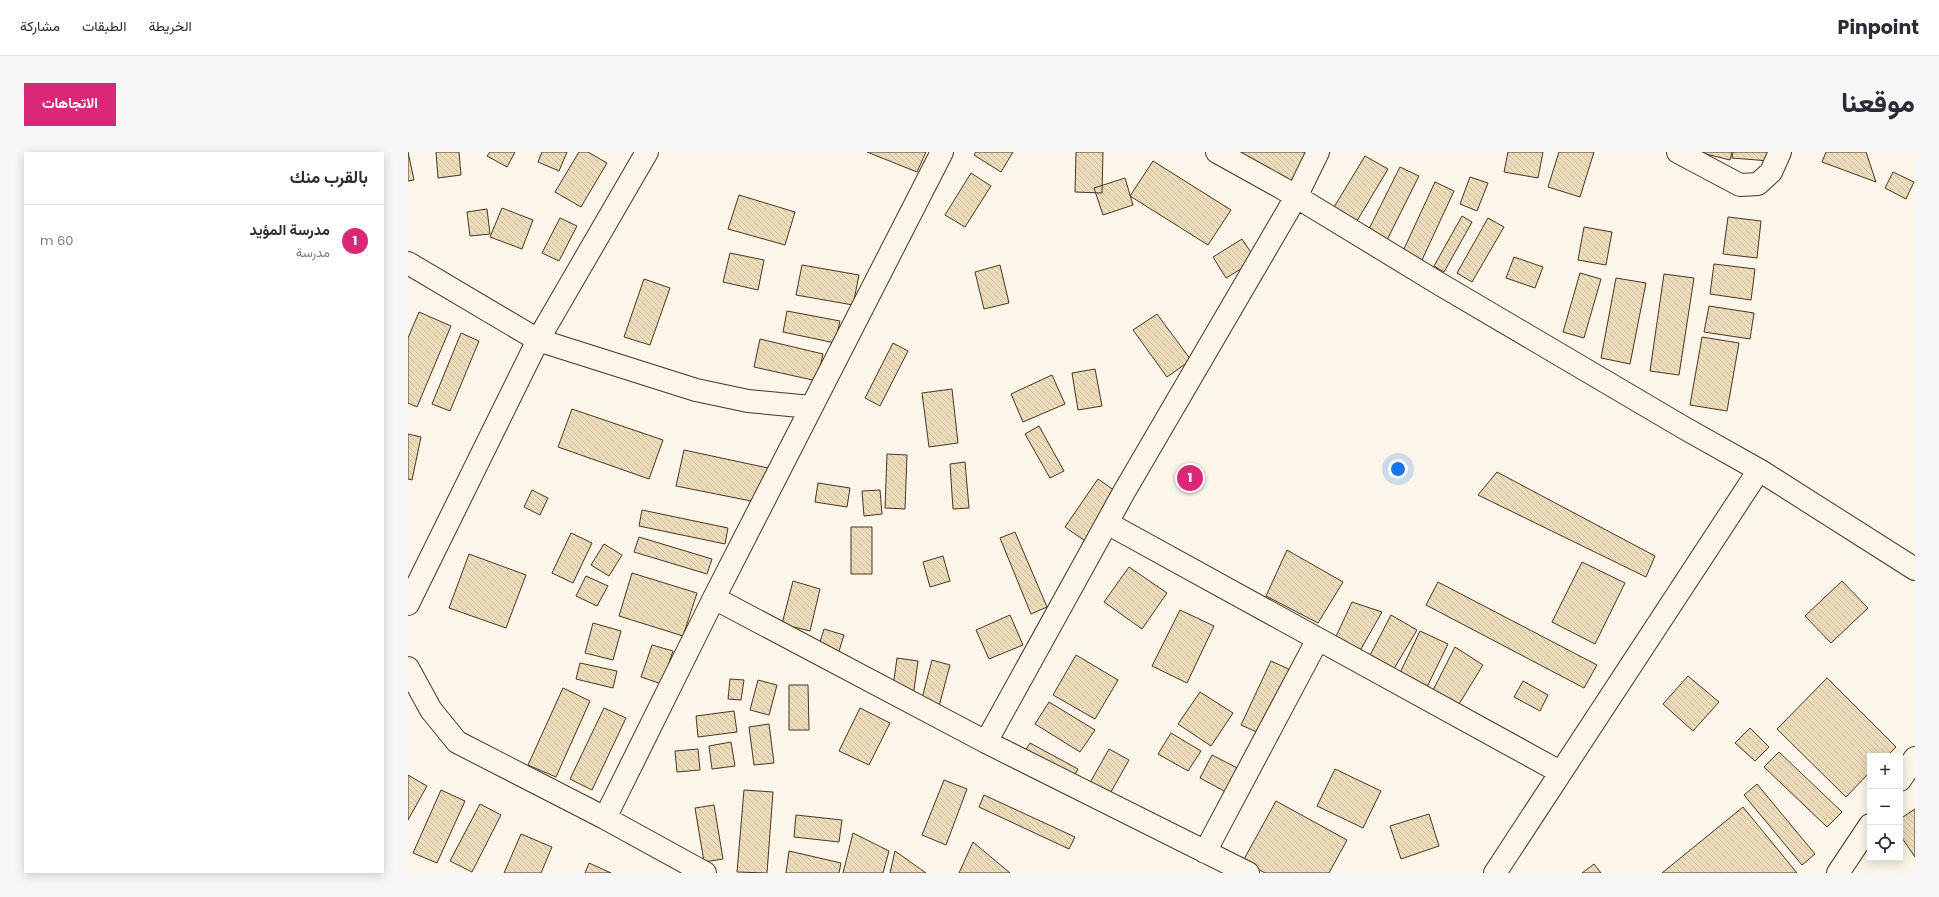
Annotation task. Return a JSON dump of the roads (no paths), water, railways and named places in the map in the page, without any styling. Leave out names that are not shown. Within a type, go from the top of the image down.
[{"type":"street","points":[[408,604],[538,340],[647,152]]},
{"type":"street","points":[[605,818],[714,598],[942,152]]},
{"type":"street","points":[[1217,152],[1296,197],[1666,417],[1759,470],[1915,569]]},
{"type":"street","points":[[986,742],[1107,523],[1296,197],[1318,152]]},
{"type":"street","points":[[1678,152],[1740,185],[1758,184],[1771,172],[1780,152]]},
{"type":"street","points":[[408,263],[538,340],[696,390],[748,401],[811,407]]},
{"type":"street","points":[[1495,873],[1759,470]]},
{"type":"street","points":[[1107,523],[1560,772]]},
{"type":"street","points":[[714,598],[986,742],[1248,873]]},
{"type":"street","points":[[1205,852],[1318,639]]},
{"type":"street","points":[[408,668],[432,710],[457,742],[605,818],[705,873]]},
{"type":"street","points":[[1903,776],[1915,758]]},
{"type":"street","points":[[1838,873],[1867,830]]},
{"type":"place","name":"مدرسة المؤيد","points":[[1190,478]]}]
